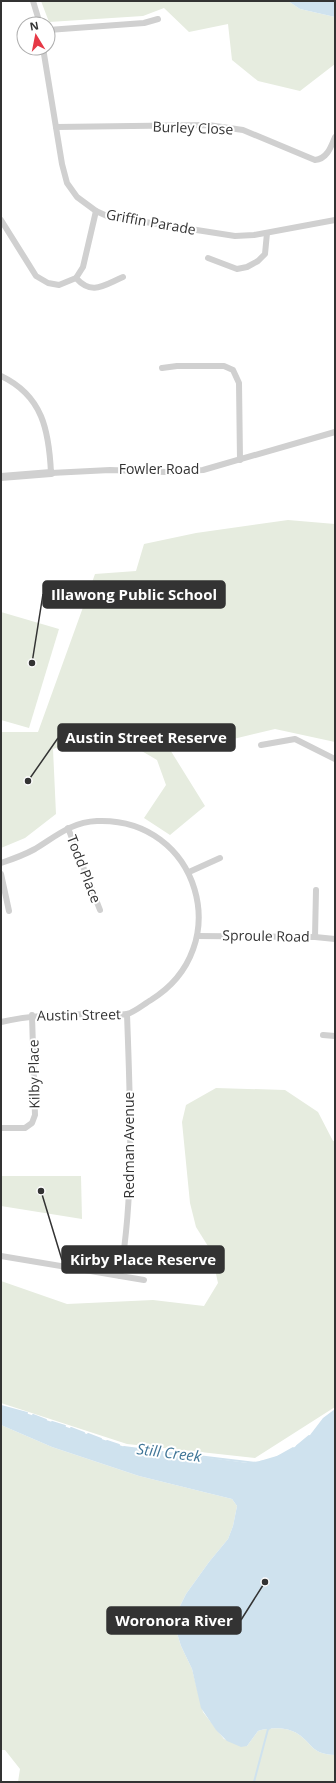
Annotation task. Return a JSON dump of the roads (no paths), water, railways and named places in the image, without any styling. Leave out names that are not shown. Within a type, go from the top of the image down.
[{"type":"street","points":[[33,1],[38,16]]},
{"type":"street","points":[[56,29],[144,22],[158,19]]},
{"type":"street","name":"Griffin Parade","points":[[44,56],[62,164],[68,183],[77,197],[96,211],[117,218],[235,236],[267,233],[335,220]]},
{"type":"street","name":"Burley Close","points":[[56,127],[208,125],[232,127],[253,133],[315,160],[323,158],[327,154],[335,137]]},
{"type":"street","points":[[1,220],[32,271],[41,280],[59,285],[76,278],[85,260],[96,211]]},
{"type":"street","points":[[208,258],[237,269],[247,267],[258,261],[265,254],[267,233]]},
{"type":"street","points":[[76,278],[84,287],[89,288],[97,287],[123,278]]},
{"type":"street","points":[[162,368],[177,366],[224,366],[233,370],[239,383],[240,460]]},
{"type":"street","points":[[1,376],[10,381],[28,396],[42,417],[48,436],[51,473]]},
{"type":"street","name":"Fowler Road","points":[[1,476],[110,470],[166,472],[191,471],[219,466],[335,432]]},
{"type":"street","points":[[261,744],[295,739],[335,758]]},
{"type":"street","name":"Austin Street","points":[[1,863],[17,858],[35,849],[49,838],[68,828],[89,822],[113,821],[146,830],[170,849],[189,872],[198,901],[197,936],[190,956],[180,973],[157,996],[128,1014],[32,1015],[1,1022]]},
{"type":"street","name":"Todd Place","points":[[68,828],[100,910]]},
{"type":"street","points":[[189,872],[220,858]]},
{"type":"street","points":[[1,874],[9,911]]},
{"type":"street","points":[[315,937],[316,890]]},
{"type":"street","name":"Sproule Road","points":[[197,936],[315,937],[335,939]]},
{"type":"street","name":"Redman Avenue","points":[[120,1276],[127,1235],[129,1190],[130,1107],[128,1014]]},
{"type":"street","name":"Kilby Place","points":[[1,1128],[25,1128],[32,1123],[35,1115],[32,1015]]},
{"type":"street","points":[[323,1036],[335,1036]]},
{"type":"street","points":[[1,1256],[144,1280]]},
{"type":"water","points":[[288,1],[335,1],[335,17],[300,9]]},
{"type":"water","points":[[1,1406],[14,1409],[125,1447],[248,1463],[271,1459],[292,1449],[310,1435],[323,1418],[335,1409],[335,1755],[321,1753],[313,1748],[298,1734],[279,1728],[258,1731],[247,1746],[241,1747],[227,1741],[216,1730],[201,1708],[192,1669],[181,1646],[175,1627],[177,1612],[186,1594],[228,1539],[233,1526],[237,1506],[232,1499],[139,1476],[52,1447],[1,1425]]},
{"type":"waterway","name":"Still Creek","points":[[1,1406],[27,1413]]},
{"type":"waterway","name":"Still Creek","points":[[33,1415],[46,1420]]},
{"type":"waterway","name":"Still Creek","points":[[52,1422],[65,1426]]},
{"type":"waterway","name":"Still Creek","points":[[71,1428],[84,1433]]},
{"type":"waterway","name":"Still Creek","points":[[88,1434],[101,1439]]},
{"type":"waterway","name":"Still Creek","points":[[297,1446],[309,1436]]},
{"type":"waterway","name":"Still Creek","points":[[107,1441],[119,1445]]},
{"type":"waterway","name":"Still Creek","points":[[124,1447],[177,1454]]},
{"type":"waterway","name":"Still Creek","points":[[260,1462],[277,1457],[293,1448]]},
{"type":"waterway","name":"Still Creek","points":[[181,1454],[256,1463]]},
{"type":"waterway","points":[[254,1782],[268,1729],[270,1728]]},
{"type":"place","name":"Illawong Public School","points":[[32,663]]},
{"type":"place","name":"Austin Street Reserve","points":[[28,781]]},
{"type":"place","name":"Kirby Place Reserve","points":[[41,1191]]},
{"type":"place","name":"Woronora River","points":[[265,1582]]}]
